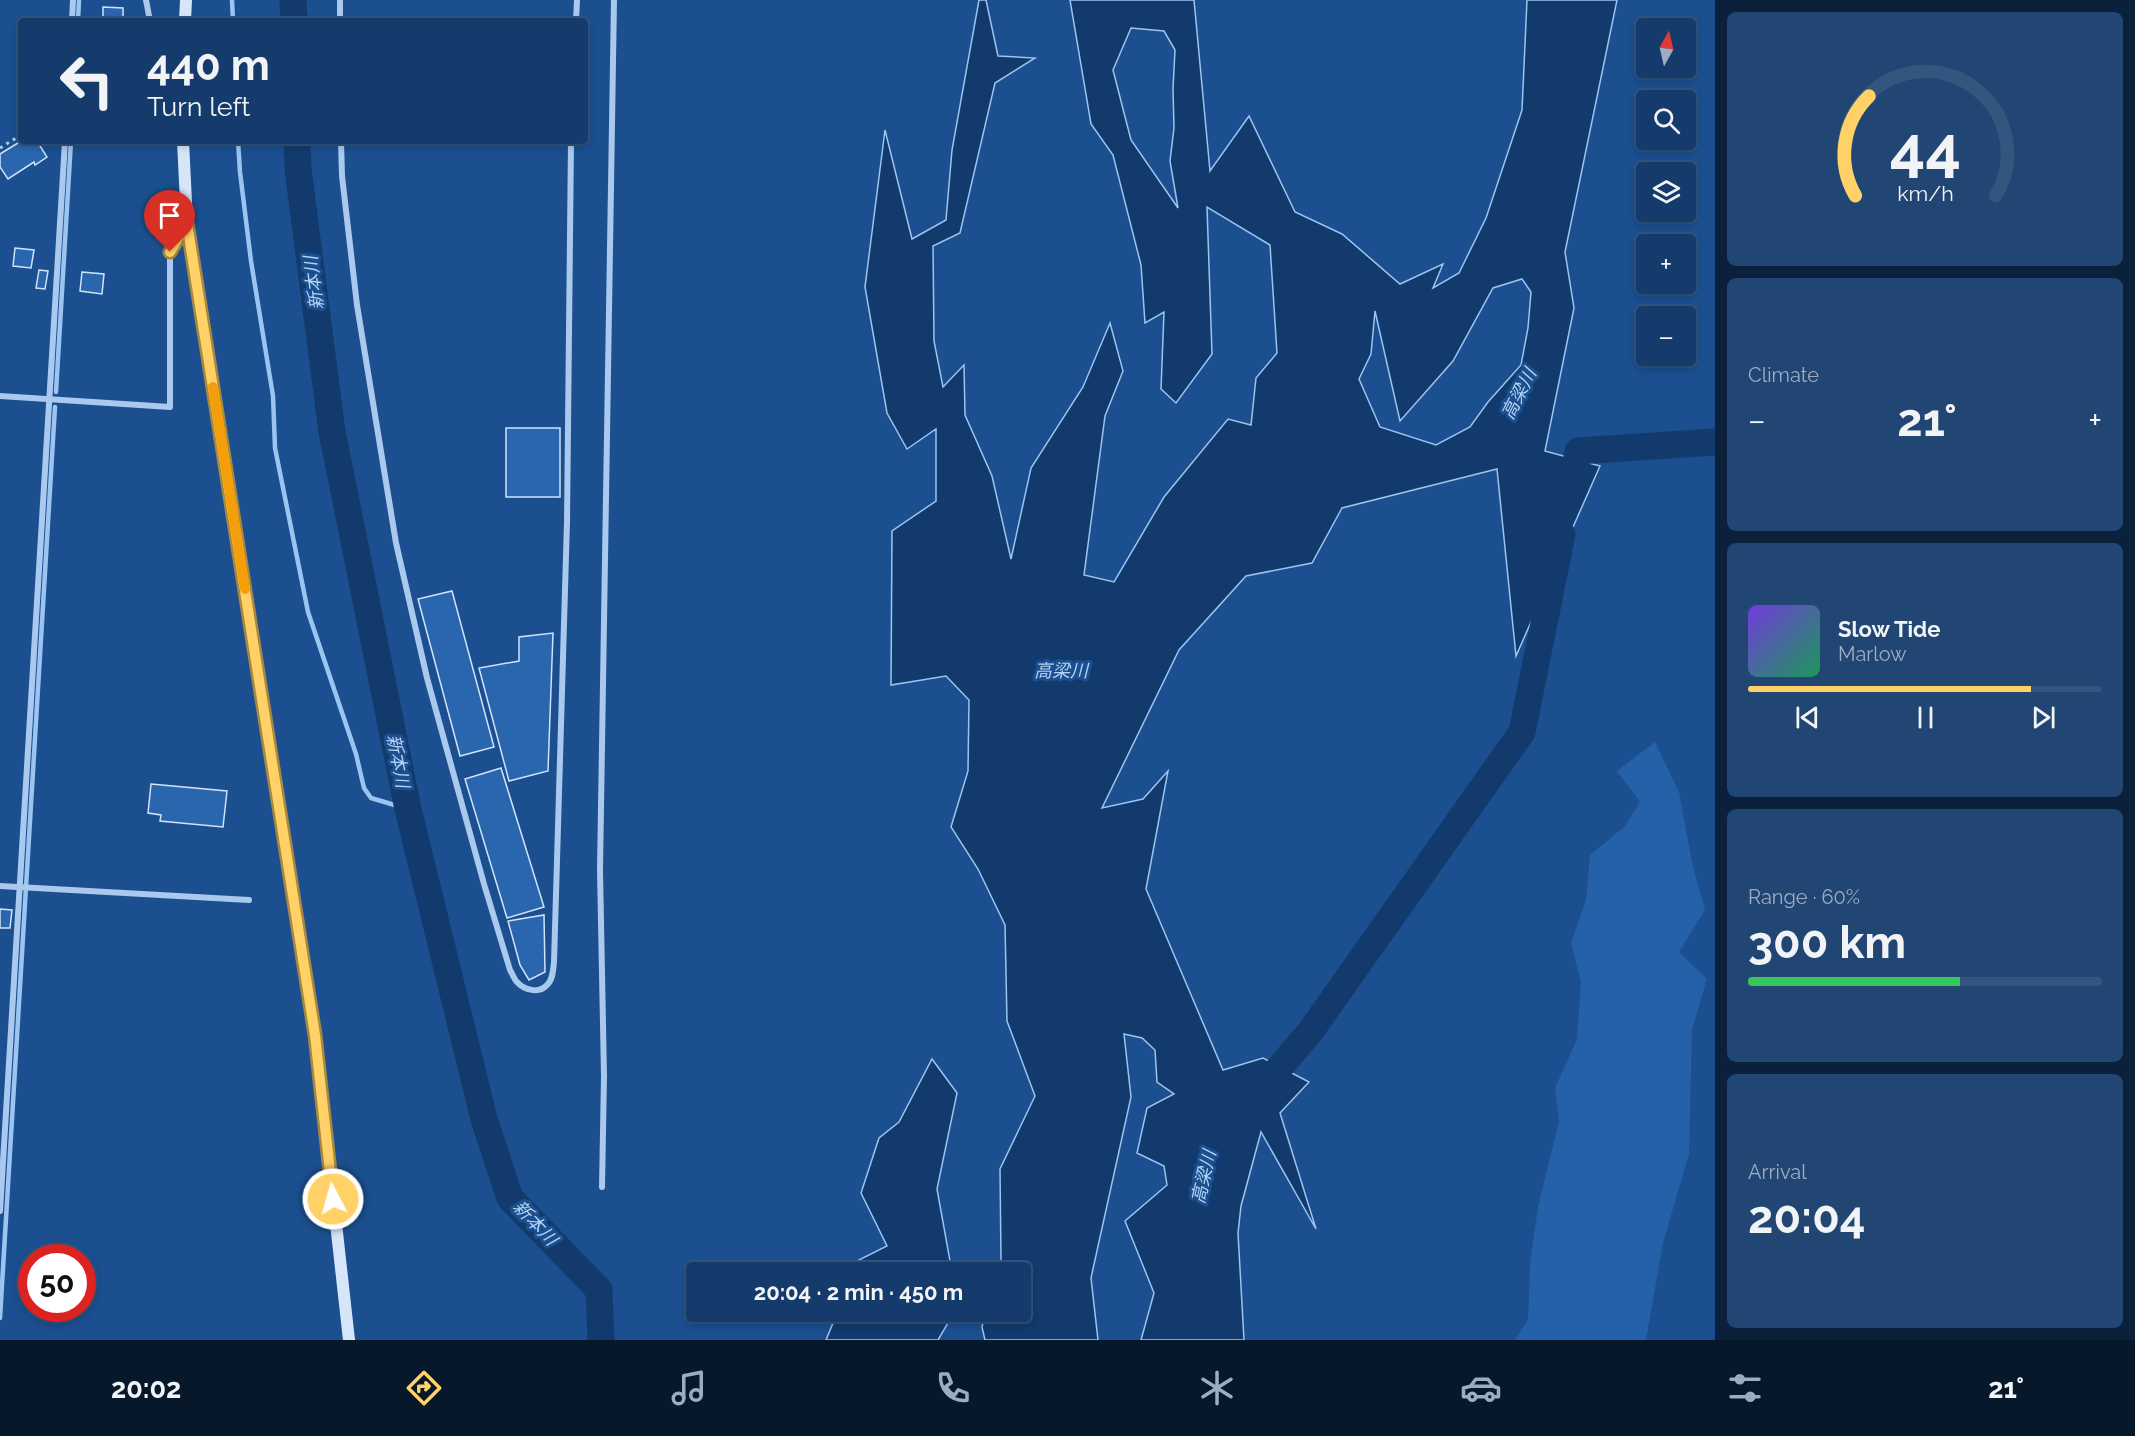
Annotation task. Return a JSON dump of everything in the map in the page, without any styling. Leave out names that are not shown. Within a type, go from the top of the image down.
[{"type":"main road","points":[[185,18],[186,0]]},
{"type":"main road","points":[[183,144],[187,223],[315,1035],[348,1340]]},
{"type":"street","points":[[72,18],[73,0]]},
{"type":"street","points":[[146,0],[149,18]]},
{"type":"street","points":[[340,0],[340,18]]},
{"type":"street","points":[[576,18],[578,0]]},
{"type":"street","points":[[602,1187],[604,1076],[600,870],[615,0]]},
{"type":"street","points":[[0,1211],[24,887],[65,144]]},
{"type":"street","points":[[341,144],[342,176],[357,305],[396,543],[427,678],[510,970],[517,982],[526,989],[536,990],[546,987],[551,979],[554,962],[567,522],[571,144]]},
{"type":"street","points":[[0,396],[170,407],[170,252],[187,223]]},
{"type":"street","points":[[0,886],[249,900]]},
{"type":"path","points":[[0,148],[18,137]]},
{"type":"shaded area","points":[[1655,742],[1679,792],[1693,867],[1705,910],[1679,952],[1707,979],[1692,1030],[1689,1154],[1663,1243],[1646,1340],[1515,1340],[1528,1320],[1530,1264],[1538,1207],[1559,1122],[1555,1088],[1577,1039],[1581,983],[1571,943],[1586,900],[1590,855],[1624,827],[1640,802],[1617,771]]},
{"type":"water","name":"高梁川","points":[[979,0],[986,0],[998,56],[1035,58],[995,83],[960,233],[933,246],[934,341],[943,387],[964,365],[965,415],[992,476],[1011,559],[1031,468],[1083,387],[1110,323],[1123,371],[1105,416],[1084,575],[1114,582],[1164,497],[1228,419],[1251,425],[1256,378],[1277,353],[1270,245],[1207,207],[1212,354],[1176,403],[1161,389],[1164,312],[1145,323],[1141,265],[1113,155],[1091,124],[1070,0],[1194,0],[1210,171],[1249,116],[1295,212],[1342,234],[1400,284],[1443,264],[1433,288],[1459,273],[1486,218],[1522,110],[1527,0],[1617,0],[1565,252],[1574,308],[1545,451],[1600,466],[1516,656],[1497,469],[1342,508],[1312,563],[1246,576],[1179,650],[1102,808],[1143,799],[1168,771],[1146,889],[1223,1070],[1263,1058],[1309,1082],[1280,1113],[1316,1229],[1261,1132],[1241,1206],[1238,1233],[1244,1340],[1141,1340],[1154,1293],[1125,1221],[1167,1185],[1164,1166],[1137,1153],[1147,1108],[1174,1094],[1157,1082],[1155,1050],[1142,1038],[1124,1034],[1131,1097],[1091,1278],[1098,1340],[985,1340],[983,1322],[1031,1322],[1031,1262],[1001,1262],[1000,1169],[1035,1096],[1007,1021],[1005,925],[978,869],[951,827],[968,771],[969,700],[946,676],[891,685],[892,531],[936,501],[936,429],[907,449],[887,413],[865,287],[885,130],[912,239],[946,220],[952,150]],"holes":[[[1131,28],[1164,31],[1175,50],[1174,128],[1170,161],[1178,208],[1131,140],[1113,70]],[[1522,279],[1531,292],[1528,328],[1521,365],[1488,402],[1470,427],[1436,445],[1380,427],[1359,379],[1371,354],[1375,311],[1400,421],[1453,361],[1493,288]]]},
{"type":"water","points":[[932,1059],[957,1093],[937,1189],[950,1262],[855,1262],[887,1246],[861,1193],[879,1138],[899,1122]]},
{"type":"water","points":[[833,1322],[949,1322],[938,1340],[826,1340]]},
{"type":"building","points":[[103,7],[123,8],[123,18],[103,18]]},
{"type":"building","points":[[18,143],[24,145],[39,144],[47,157],[35,165],[34,162],[8,179],[0,167],[0,154]]},
{"type":"building","points":[[15,248],[34,250],[31,268],[13,266]]},
{"type":"building","points":[[39,270],[48,271],[45,289],[36,288]]},
{"type":"building","points":[[82,272],[104,274],[102,294],[80,291]]},
{"type":"building","points":[[506,428],[560,428],[560,497],[506,497]]},
{"type":"building","points":[[452,591],[494,747],[460,756],[418,599]]},
{"type":"building","points":[[553,633],[548,771],[509,781],[479,668],[519,661],[519,637]]},
{"type":"building","points":[[501,768],[544,907],[507,918],[465,779]]},
{"type":"building","points":[[151,784],[227,791],[223,827],[160,821],[161,815],[148,813]]},
{"type":"building","points":[[0,909],[12,910],[10,928],[0,928]]},
{"type":"building","points":[[544,915],[545,972],[529,980],[520,965],[508,921]]},
{"type":"waterway","points":[[78,18],[79,0]]},
{"type":"waterway","points":[[232,0],[233,18]]},
{"type":"waterway","name":"新本川","points":[[293,0],[294,18]]},
{"type":"waterway","points":[[56,392],[71,144]]},
{"type":"waterway","points":[[238,144],[251,261],[273,396],[275,448],[308,612],[356,754],[364,788],[371,798],[408,809]]},
{"type":"waterway","name":"新本川","points":[[297,144],[298,169],[332,432],[408,809],[484,1119],[510,1198],[599,1290],[601,1340]]},
{"type":"waterway","points":[[0,1318],[55,407]]},
{"type":"waterway","points":[[1570,496],[1578,451],[1715,442]]},
{"type":"waterway","points":[[1257,1094],[1310,1032],[1522,732],[1562,534]]},
{"type":"slow traffic","points":[[213,387],[245,589]]},
{"type":"route","points":[[170,252],[187,223],[315,1035],[333,1199]]}]
